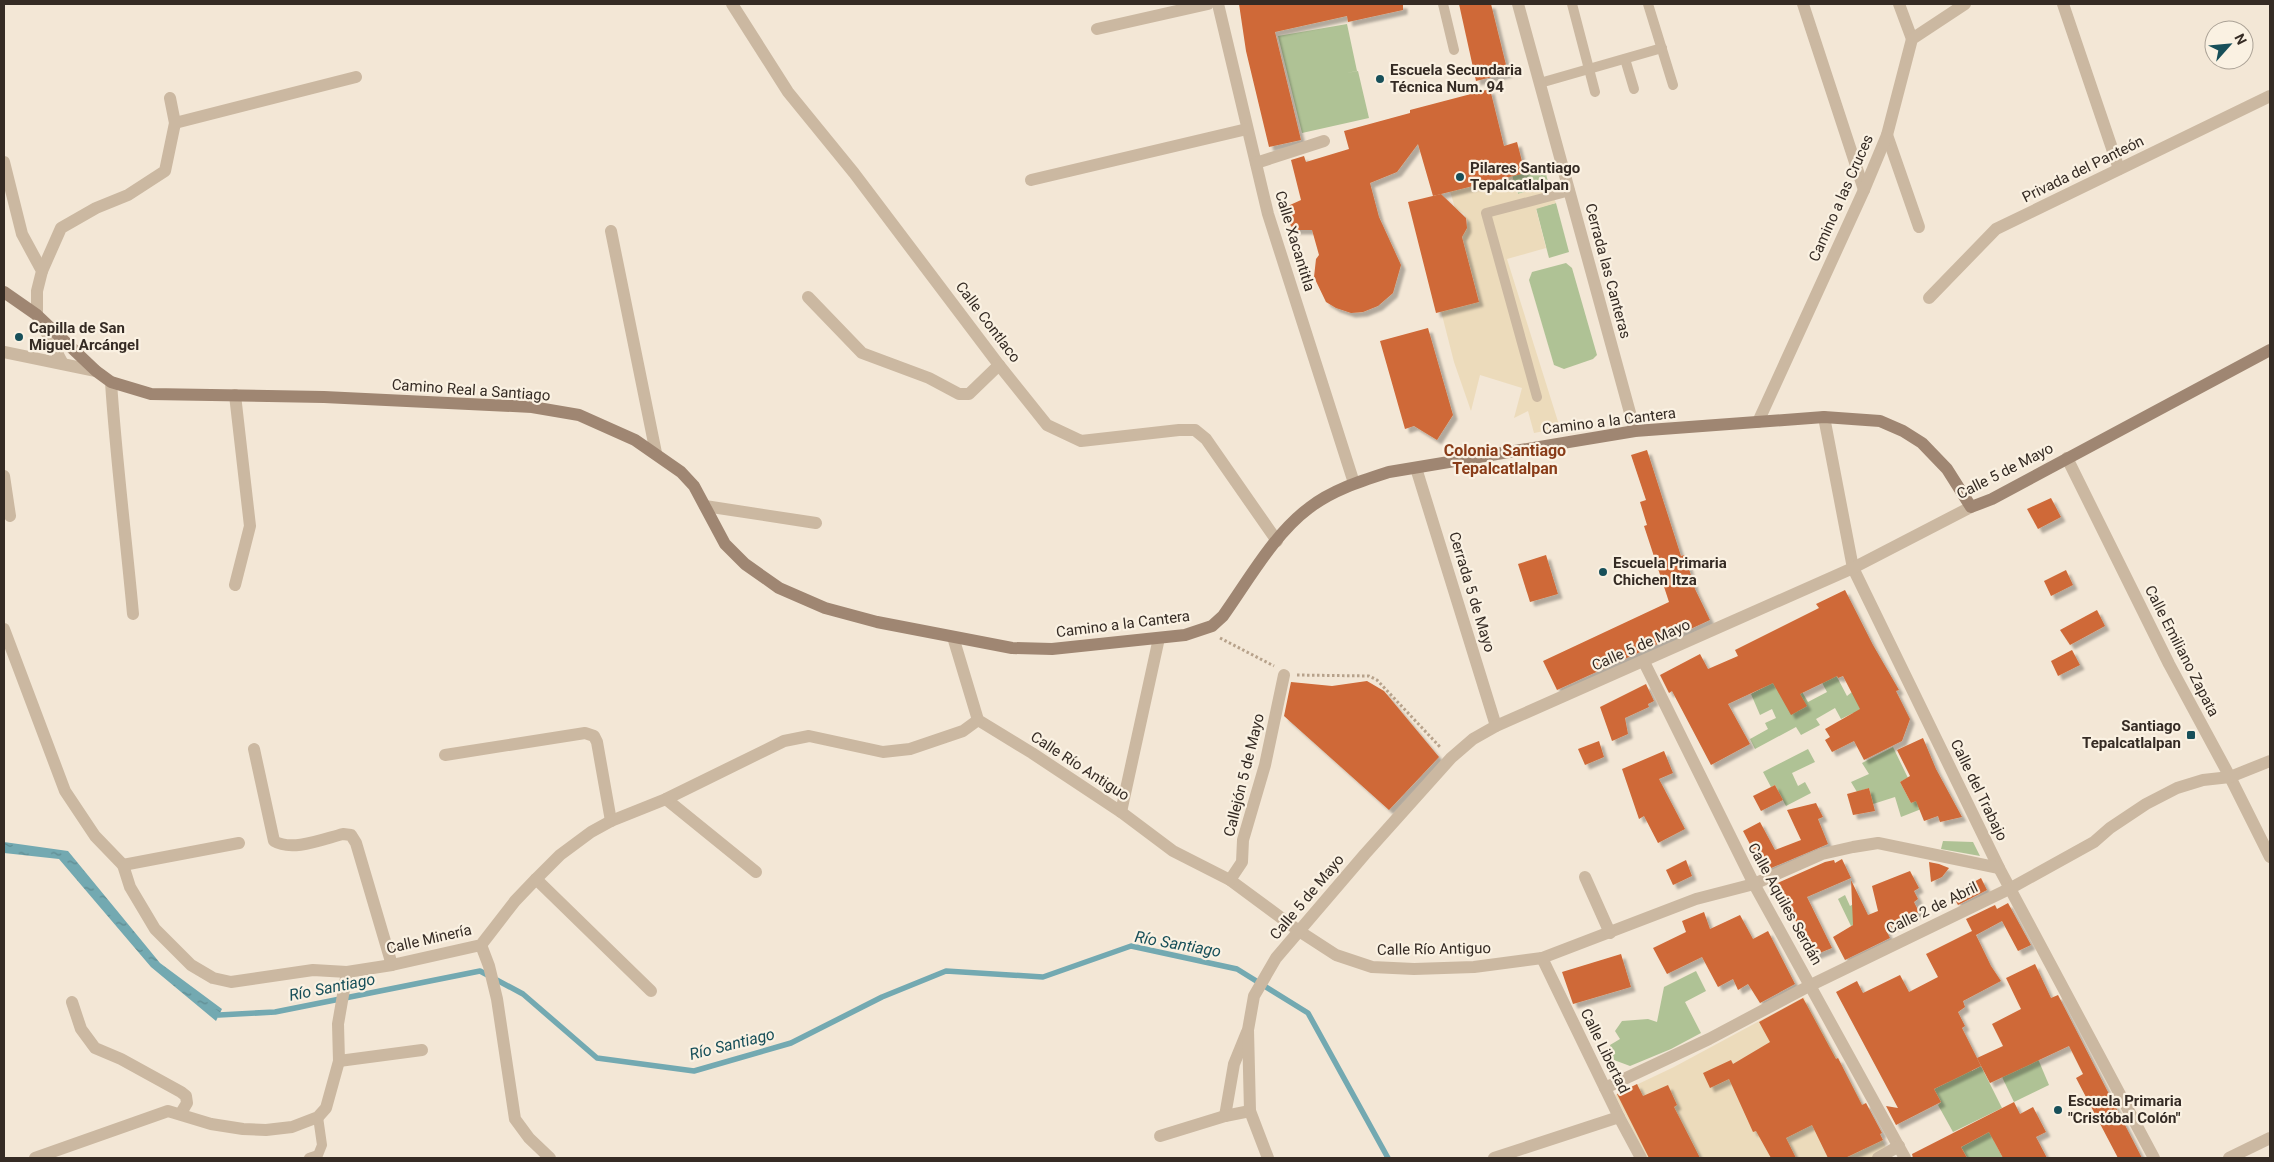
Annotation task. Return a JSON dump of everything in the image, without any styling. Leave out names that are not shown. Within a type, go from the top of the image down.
[{"type":"street","name":"Calle Contlaco","points":[[732,4],[788,92],[894,225],[999,365],[1047,425],[1081,442],[1179,430],[1195,430],[1206,439],[1277,541]]},
{"type":"street","points":[[1097,29],[1208,4]]},
{"type":"street","name":"Calle Xacantitla","points":[[1218,4],[1268,214],[1354,483]]},
{"type":"street","name":"Cerrada las Canteras","points":[[1518,4],[1635,431]]},
{"type":"street","points":[[1803,4],[1864,190]]},
{"type":"street","points":[[1899,4],[1912,39],[1965,4]]},
{"type":"street","points":[[2063,4],[2119,169]]},
{"type":"street","name":"Camino a las Cruces","points":[[1758,422],[1864,190],[1887,134],[1912,39]]},
{"type":"street","points":[[176,123],[356,77]]},
{"type":"street","name":"Privada del Panteón","points":[[1929,298],[1996,229],[2270,96]]},
{"type":"street","points":[[63,364],[37,315],[37,291],[42,271],[61,228],[96,208],[128,195],[164,171],[176,123],[170,98]]},
{"type":"street","points":[[1031,180],[1247,129]]},
{"type":"street","points":[[1887,134],[1919,227]]},
{"type":"street","points":[[1256,163],[1324,141]]},
{"type":"street","points":[[4,162],[22,234],[42,271]]},
{"type":"street","points":[[611,231],[656,453]]},
{"type":"street","name":"Camino Real a Santiago","points":[[4,292],[37,315],[96,371],[111,382],[152,394],[234,395],[532,407],[580,415],[634,440],[656,453],[681,472],[694,486],[725,544],[745,564],[779,588],[825,608],[877,622],[952,637]]},
{"type":"street","points":[[808,297],[862,353],[928,378],[959,394],[969,394],[999,365]]},
{"type":"street","name":"Calle 5 de Mayo","points":[[1268,1158],[1250,1111],[1248,1030],[1254,996],[1276,958],[1299,931],[1451,758],[1473,739],[1496,726],[1853,568],[1972,507],[1992,499],[2270,350]]},
{"type":"street","points":[[4,352],[96,371]]},
{"type":"street","points":[[111,382],[116,456],[123,503],[133,614]]},
{"type":"street","points":[[234,395],[250,526],[235,584]]},
{"type":"street","name":"Camino a la Cantera","points":[[952,637],[1012,648],[1052,649],[1185,635],[1204,630],[1212,626],[1223,616],[1289,525],[1310,507],[1354,483],[1388,472],[1635,431],[1824,417],[1880,422],[1903,431],[1922,444],[1947,469],[1972,507]]},
{"type":"street","name":"Calle del Trabajo","points":[[1824,417],[1853,568],[1999,868],[2154,1158]]},
{"type":"street","name":"Calle Emiliano Zapata","points":[[2067,458],[2169,664],[2230,776],[2270,857]]},
{"type":"street","name":"Cerrada 5 de Mayo","points":[[1416,468],[1496,726]]},
{"type":"street","points":[[4,476],[10,516]]},
{"type":"street","points":[[705,506],[816,523]]},
{"type":"street","points":[[4,629],[65,791],[95,836],[123,865],[239,843]]},
{"type":"street","points":[[952,637],[978,720]]},
{"type":"street","points":[[1121,812],[1159,638]]},
{"type":"street","name":"Calle Aquiles Serdán","points":[[1644,662],[1754,884],[1905,1158]]},
{"type":"street","name":"Callejón 5 de Mayo","points":[[1230,880],[1242,862],[1243,840],[1265,766],[1284,674]]},
{"type":"street","name":"Calle Río Antiguo","points":[[978,720],[1121,812],[1172,850],[1230,880],[1299,931],[1336,955],[1372,967],[1414,969],[1474,967],[1542,958],[1610,934],[1696,899],[1754,884],[1822,854],[1878,843],[1999,868]]},
{"type":"street","name":"Calle Minería","points":[[123,865],[130,887],[155,930],[191,965],[213,978],[231,982],[313,970],[347,972],[392,965],[480,945],[515,901],[536,879],[560,855],[591,832],[611,821],[666,799],[795,737],[809,736],[883,752],[910,749],[940,741],[963,731],[978,720]]},
{"type":"street","points":[[445,755],[585,733],[594,736],[597,742],[611,821]]},
{"type":"street","points":[[254,749],[274,841],[282,846],[291,846],[343,834],[351,835],[356,844],[392,965]]},
{"type":"street","name":"Calle 2 de Abril","points":[[1605,1088],[1709,1039],[1810,985],[2010,888],[2094,842],[2110,828],[2177,788],[2203,780],[2230,776],[2270,761]]},
{"type":"street","points":[[666,799],[756,872]]},
{"type":"street","points":[[1585,877],[1610,934]]},
{"type":"street","points":[[536,879],[651,991]]},
{"type":"street","points":[[480,945],[497,1000],[515,1119],[530,1138],[550,1158]]},
{"type":"street","name":"Calle Libertad","points":[[1542,958],[1619,1117],[1641,1158]]},
{"type":"street","points":[[35,1158],[168,1111],[211,1124],[243,1129],[266,1130],[292,1127],[318,1117],[326,1108],[339,1061],[338,1024],[347,972]]},
{"type":"street","points":[[72,1002],[81,1029],[95,1048],[121,1059],[186,1096],[187,1103],[181,1114]]},
{"type":"street","points":[[1225,1116],[1234,1064],[1248,1030]]},
{"type":"street","points":[[339,1061],[422,1050]]},
{"type":"street","points":[[1160,1136],[1225,1116],[1250,1111]]},
{"type":"street","points":[[1494,1158],[1619,1117]]},
{"type":"street","points":[[2229,1158],[2270,1138]]},
{"type":"street","points":[[1878,1158],[1899,1146]]},
{"type":"lane","points":[[1442,4],[1454,50]]},
{"type":"lane","points":[[1572,4],[1595,92]]},
{"type":"lane","points":[[1648,4],[1673,85]]},
{"type":"lane","points":[[1540,83],[1662,48]]},
{"type":"lane","points":[[1625,59],[1634,89]]},
{"type":"lane","points":[[1538,397],[1486,213],[1570,191]]},
{"type":"lane","points":[[309,1158],[318,1155],[322,1145],[318,1117]]},
{"type":"path","points":[[1204,630],[1272,665],[1284,674],[1369,676],[1377,680],[1451,758]]},
{"type":"green space","points":[[1347,24],[1357,71],[1346,73],[1358,71],[1369,118],[1302,133],[1278,36]]},
{"type":"green space","points":[[1544,167],[1549,185],[1518,194],[1512,176]]},
{"type":"green space","points":[[1556,203],[1569,252],[1549,258],[1536,208]]},
{"type":"green space","points":[[1566,263],[1572,268],[1597,355],[1593,359],[1564,369],[1554,365],[1529,280],[1532,272]]},
{"type":"green space","points":[[1826,656],[1847,696],[1852,692],[1867,698],[1862,730],[1853,713],[1841,719],[1835,708],[1816,719],[1820,725],[1801,735],[1796,727],[1755,749],[1750,739],[1768,729],[1765,723],[1776,718],[1772,709],[1760,715],[1751,694],[1791,673],[1808,702],[1827,692],[1812,664]]},
{"type":"green space","points":[[1893,747],[1908,778],[1900,782],[1911,803],[1934,792],[1934,804],[1901,817],[1895,797],[1873,804],[1869,788],[1857,792],[1851,782],[1869,774],[1862,763]]},
{"type":"green space","points":[[1808,749],[1815,762],[1792,773],[1798,786],[1805,782],[1811,793],[1786,806],[1775,785],[1771,787],[1763,772]]},
{"type":"green space","points":[[1943,841],[1973,842],[1980,856],[1941,849]]},
{"type":"green space","points":[[1845,895],[1850,906],[1857,902],[1866,919],[1851,926],[1838,899]]},
{"type":"green space","points":[[1696,971],[1706,991],[1685,1002],[1701,1033],[1671,1049],[1630,1066],[1614,1060],[1610,1045],[1620,1039],[1615,1031],[1622,1021],[1648,1019],[1657,1022],[1664,987]]},
{"type":"green space","points":[[1934,1055],[1966,1059],[1972,1071],[1981,1066],[2002,1108],[1953,1132],[1938,1105],[1941,1102],[1934,1089],[1948,1082]]},
{"type":"green space","points":[[2038,1059],[2049,1085],[2014,1102],[2002,1077]]},
{"type":"green space","points":[[1998,1127],[1994,1141],[2003,1158],[1967,1158],[1961,1147]]},
{"type":"shaded area","points":[[1512,176],[1518,194],[1549,185],[1556,203],[1536,209],[1546,248],[1507,259],[1560,428],[1534,433],[1528,411],[1514,418],[1522,388],[1480,375],[1471,411],[1454,362],[1441,311],[1479,301],[1462,237],[1468,222],[1464,214],[1455,208],[1450,191]]},
{"type":"shaded area","points":[[1804,997],[1892,1158],[1647,1158],[1615,1095],[1674,1067]]},
{"type":"water","points":[[4,842],[68,851],[160,963],[222,1009],[216,1021],[151,967],[59,859],[4,853]]},
{"type":"building","points":[[1239,4],[1403,4],[1403,10],[1348,22],[1347,16],[1275,32],[1301,140],[1269,147],[1246,51]]},
{"type":"building","points":[[1459,4],[1491,4],[1508,73],[1476,81]]},
{"type":"building","points":[[1490,89],[1504,146],[1517,142],[1525,173],[1433,196],[1418,144],[1397,172],[1370,183],[1379,217],[1401,265],[1393,293],[1378,306],[1363,312],[1351,313],[1326,302],[1314,277],[1316,259],[1319,255],[1312,230],[1294,230],[1286,219],[1285,211],[1290,205],[1301,200],[1291,160],[1304,156],[1306,162],[1349,149],[1344,131],[1410,113],[1410,110]]},
{"type":"building","points":[[1441,194],[1466,218],[1467,228],[1462,237],[1479,302],[1436,313],[1408,202]]},
{"type":"building","points":[[1428,328],[1453,415],[1437,440],[1414,426],[1405,429],[1380,341]]},
{"type":"building","points":[[1647,450],[1681,556],[1685,555],[1695,589],[1710,620],[1557,690],[1543,661],[1669,602],[1644,526],[1647,525],[1640,502],[1646,500],[1631,455]]},
{"type":"building","points":[[2051,498],[2061,517],[2038,529],[2027,509]]},
{"type":"building","points":[[1546,555],[1558,594],[1530,602],[1518,564]]},
{"type":"building","points":[[2066,570],[2073,585],[2051,596],[2044,581]]},
{"type":"building","points":[[1845,590],[1899,690],[1896,691],[1910,719],[1902,741],[1864,760],[1854,741],[1832,752],[1825,740],[1830,737],[1825,729],[1860,709],[1843,676],[1838,678],[1837,676],[1800,694],[1807,706],[1791,715],[1773,683],[1728,704],[1750,744],[1711,765],[1672,691],[1669,693],[1660,675],[1700,654],[1708,669],[1738,656],[1735,650],[1819,608],[1816,604]]},
{"type":"building","points":[[2097,610],[2105,626],[2070,645],[2060,630]]},
{"type":"building","points":[[2072,650],[2080,665],[2058,676],[2051,661]]},
{"type":"building","points":[[1367,681],[1384,691],[1439,757],[1389,810],[1284,716],[1291,682],[1332,686]]},
{"type":"building","points":[[1646,684],[1654,701],[1648,704],[1649,707],[1625,718],[1628,734],[1612,741],[1600,707]]},
{"type":"building","points":[[1923,738],[1936,769],[1962,817],[1940,822],[1938,816],[1924,821],[1916,801],[1911,803],[1900,782],[1910,776],[1897,750]]},
{"type":"building","points":[[1599,741],[1604,757],[1585,765],[1578,749]]},
{"type":"building","points":[[1664,751],[1673,773],[1659,779],[1685,829],[1658,843],[1644,816],[1639,819],[1622,769]]},
{"type":"building","points":[[1775,785],[1783,800],[1761,811],[1753,796]]},
{"type":"building","points":[[1869,788],[1875,811],[1853,815],[1847,794]]},
{"type":"building","points":[[1816,803],[1823,817],[1818,819],[1828,844],[1764,871],[1743,831],[1760,822],[1775,850],[1801,840],[1787,810]]},
{"type":"building","points":[[1842,859],[1851,878],[1807,897],[1832,948],[1812,956],[1789,906],[1784,909],[1773,885],[1825,862],[1834,860],[1835,863]]},
{"type":"building","points":[[1686,860],[1692,876],[1673,885],[1666,870]]},
{"type":"building","points":[[1929,862],[1949,868],[1942,877],[1931,882]]},
{"type":"building","points":[[1910,871],[1919,888],[1914,891],[1918,899],[1914,902],[1919,912],[1886,930],[1890,938],[1845,960],[1833,937],[1853,925],[1851,880],[1868,915],[1878,911],[1872,886]]},
{"type":"building","points":[[1981,878],[1987,890],[1958,905],[1952,894]]},
{"type":"building","points":[[2008,903],[2031,945],[2018,951],[2002,921],[1976,935],[1991,966],[2001,981],[1963,1001],[1965,1007],[1958,1012],[1965,1026],[1962,1028],[1981,1066],[1934,1089],[1941,1102],[1896,1125],[1886,1106],[1898,1108],[1836,992],[1857,981],[1863,993],[1900,975],[1909,992],[1938,977],[1926,954],[1972,931],[1966,919],[1995,905],[1997,909]]},
{"type":"building","points":[[1704,912],[1710,929],[1740,915],[1753,939],[1768,931],[1795,984],[1760,1003],[1748,984],[1738,990],[1733,979],[1718,987],[1702,957],[1667,974],[1653,948],[1686,932],[1682,921]]},
{"type":"building","points":[[1621,954],[1631,987],[1573,1004],[1562,972]]},
{"type":"building","points":[[2035,964],[2051,998],[2058,995],[2142,1158],[2118,1158],[2076,1078],[2083,1074],[2069,1046],[1990,1083],[1977,1058],[2003,1046],[1992,1024],[2021,1009],[2006,978]]},
{"type":"building","points":[[1803,998],[1836,1059],[1838,1058],[1862,1105],[1866,1103],[1882,1133],[1880,1134],[1883,1140],[1845,1158],[1828,1158],[1812,1125],[1786,1138],[1796,1158],[1771,1158],[1756,1131],[1753,1132],[1729,1079],[1710,1088],[1703,1073],[1731,1060],[1733,1064],[1770,1042],[1759,1022]]},
{"type":"building","points":[[1637,1084],[1643,1096],[1668,1085],[1677,1105],[1674,1107],[1700,1158],[1649,1158],[1617,1094]]},
{"type":"building","points":[[2014,1102],[2020,1114],[2033,1107],[2046,1132],[2036,1137],[2047,1158],[2003,1158],[1989,1132],[1961,1147],[1967,1158],[1913,1158],[1912,1154]]},
{"type":"waterway","name":"Río Santiago","points":[[215,1012],[219,1015],[275,1012],[480,971],[523,994],[597,1058],[694,1071],[791,1043],[882,997],[946,971],[1043,977],[1131,946],[1237,969],[1308,1013],[1388,1158]]},
{"type":"place","name":"Escuela Secundaria Técnica Num. 94","points":[[1380,79]]},
{"type":"place","name":"Pilares Santiago Tepalcatlalpan","points":[[1460,177]]},
{"type":"place","name":"Capilla de San Miguel Arcángel","points":[[19,337]]},
{"type":"place","name":"Escuela Primaria Chichen Itza","points":[[1603,572]]},
{"type":"place","name":"Santiago Tepalcatlalpan","points":[[2191,735]]},
{"type":"place","name":"Escuela Primaria \"Cristóbal Colón\"","points":[[2058,1110]]},
{"type":"district","name":"Colonia Santiago Tepalcatlalpan","points":[[1505,459]]}]
